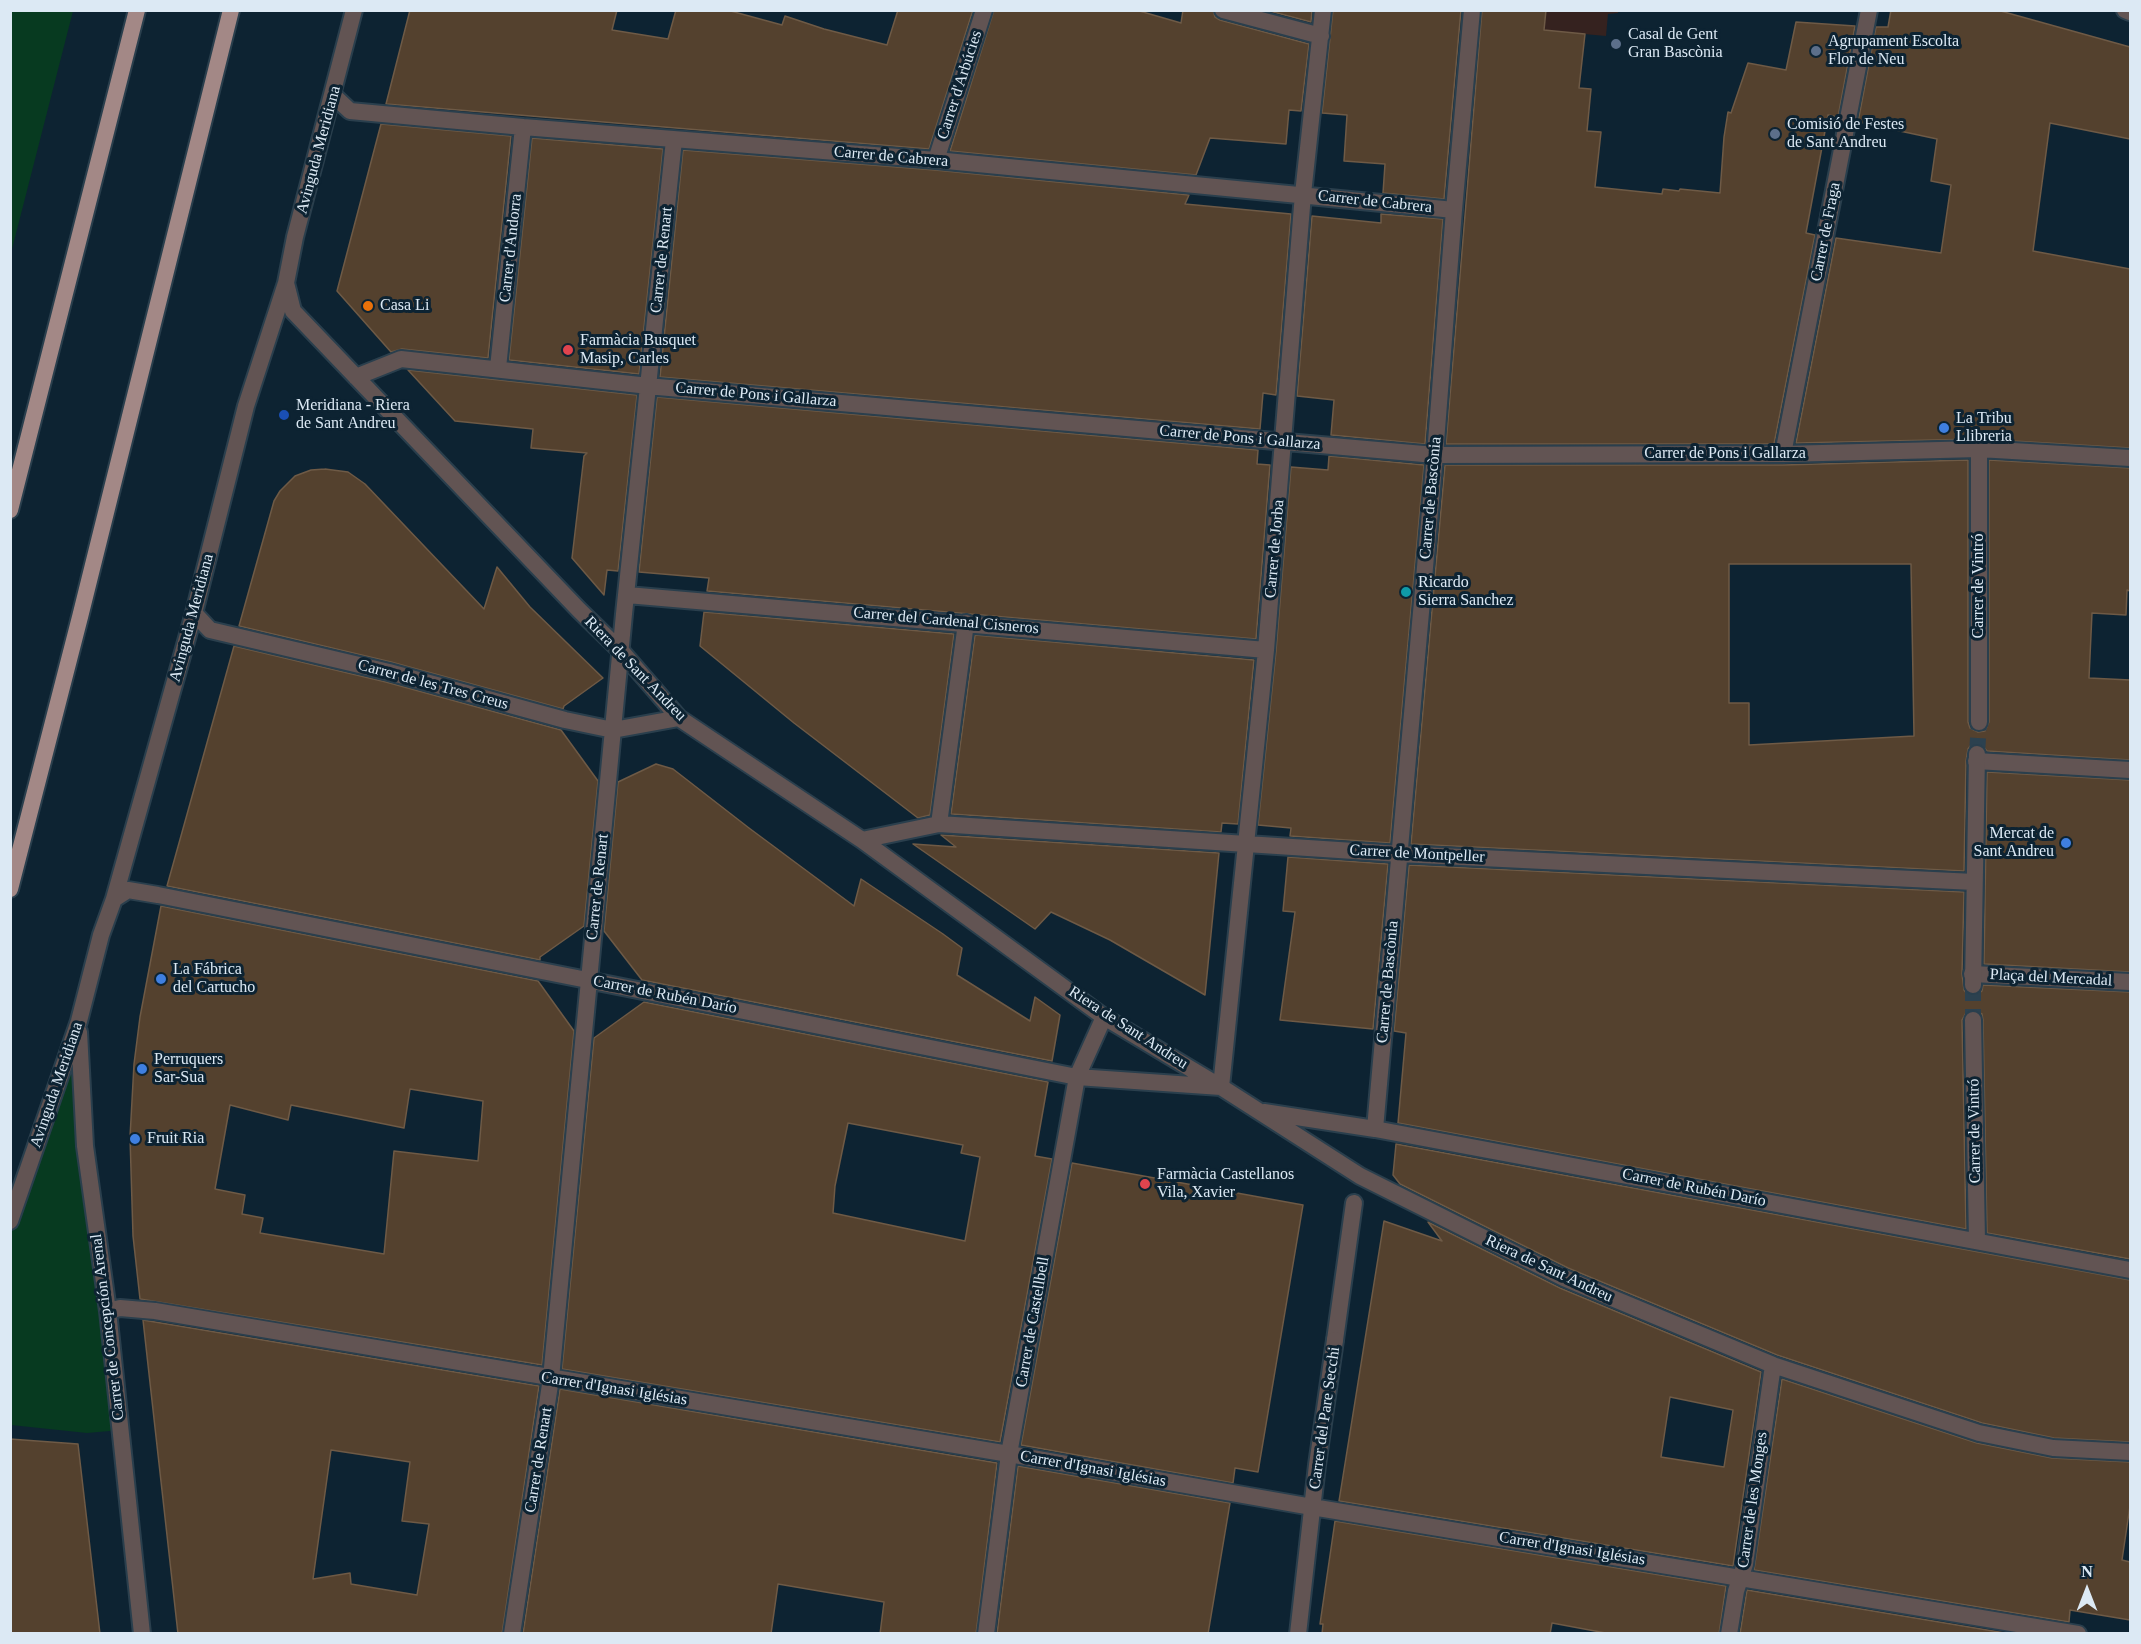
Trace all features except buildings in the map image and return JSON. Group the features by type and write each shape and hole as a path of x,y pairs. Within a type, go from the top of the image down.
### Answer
{"main road":[{"path":"10,510 137,10"},
{"path":"10,889 231,10"}],"street":[{"name":"Avinguda Meridiana","path":"10,1221 79,1021 101,935 114,899 194,613 246,406 286,283 295,237 354,10"},
{"name":"Carrer d'Arbúcies","path":"936,160 984,10"},
{"path":"1223,10 1321,36"},
{"name":"Carrer de Jorba","path":"1221,1087 1266,650 1303,194 1323,10"},
{"name":"Carrer de Bascònia","path":"1375,1129 1472,10"},
{"name":"Carrer de Fraga","path":"1783,454 1869,10"},
{"path":"2125,10 2130,12"},
{"name":"Carrer de Cabrera","path":"333,95 350,111 674,140 936,160 1454,210"},
{"name":"Carrer d'Andorra","path":"498,368 523,127"},
{"name":"Carrer de Renart","path":"512,1634 551,1378 613,730 674,140"},
{"name":"Riera de Sant Andreu","path":"286,283 293,311 622,652 679,718 862,840 1104,1017 1221,1087 1360,1176 1564,1278 1773,1365 1979,1433 2053,1448 2130,1452"},
{"name":"Carrer de Pons i Gallarza","path":"356,377 401,359 649,386 1435,455 1783,454 1979,449 2130,458"},
{"name":"Carrer de Vintró","path":"1979,449 1979,722"},
{"name":"Carrer del Cardenal Cisneros","path":"627,595 1266,650"},
{"name":"Carrer de les Tres Creus","path":"194,613 210,630 389,672 565,720 613,730 679,718"},
{"path":"939,825 966,623"},
{"path":"1974,882 1977,758 2130,770"},
{"name":"Carrer de Montpeller","path":"862,840 939,825 1400,854 1974,882"},
{"name":"Plaça del Mercadal","path":"1974,882 1973,980 2130,982"},
{"name":"Carrer de Rubén Darío","path":"114,899 128,890 158,895 1077,1077 1221,1087"},
{"name":"Carrer de Castellbell","path":"986,1634 1010,1454 1077,1077 1104,1017"},
{"name":"Carrer de Vintró","path":"1973,1020 1977,1241"},
{"name":"Carrer de Concepción Arenal","path":"79,1021 85,1146 108,1311 142,1634"},
{"name":"Carrer de Rubén Darío","path":"1258,1111 1375,1129 2130,1270"},
{"name":"Carrer del Pare Secchi","path":"1298,1634 1312,1507 1354,1203"},
{"name":"Carrer d'Ignasi Iglésias","path":"108,1311 120,1308 155,1311 2078,1634"},
{"name":"Carrer de les Monges","path":"1729,1634 1736,1591 1742,1576 1773,1365"}],"shaded area":[{"path":"1497,11 1618,11 1618,13 1608,14 1606,36 1495,26"}],"green space":[{"path":"10,11 73,11 11,253"},
{"path":"79,1021 121,1430 87,1433 11,1425 10,1221"}],"tunnel":[{"path":"1977,754 1979,722"},
{"path":"1973,985 1973,1020"}],"place":[{"name":"Casal de Gent Gran Bascònia","path":"1616,44"},
{"name":"Agrupament Escolta Flor de Neu","path":"1816,51"},
{"name":"Comisió de Festes de Sant Andreu","path":"1775,134"},
{"name":"Casa Li","path":"368,306"},
{"name":"Farmàcia Busquet Masip, Carles","path":"568,350"},
{"name":"Meridiana - Riera de Sant Andreu","path":"284,415"},
{"name":"La Tribu Llibreria","path":"1944,428"},
{"name":"Ricardo Sierra Sanchez","path":"1406,592"},
{"name":"Mercat de Sant Andreu","path":"2066,843"},
{"name":"La Fábrica del Cartucho","path":"161,979"},
{"name":"Perruquers Sar-Sua","path":"142,1069"},
{"name":"Fruit Ria","path":"135,1139"},
{"name":"Farmàcia Castellanos Vila, Xavier","path":"1145,1184"}]}
